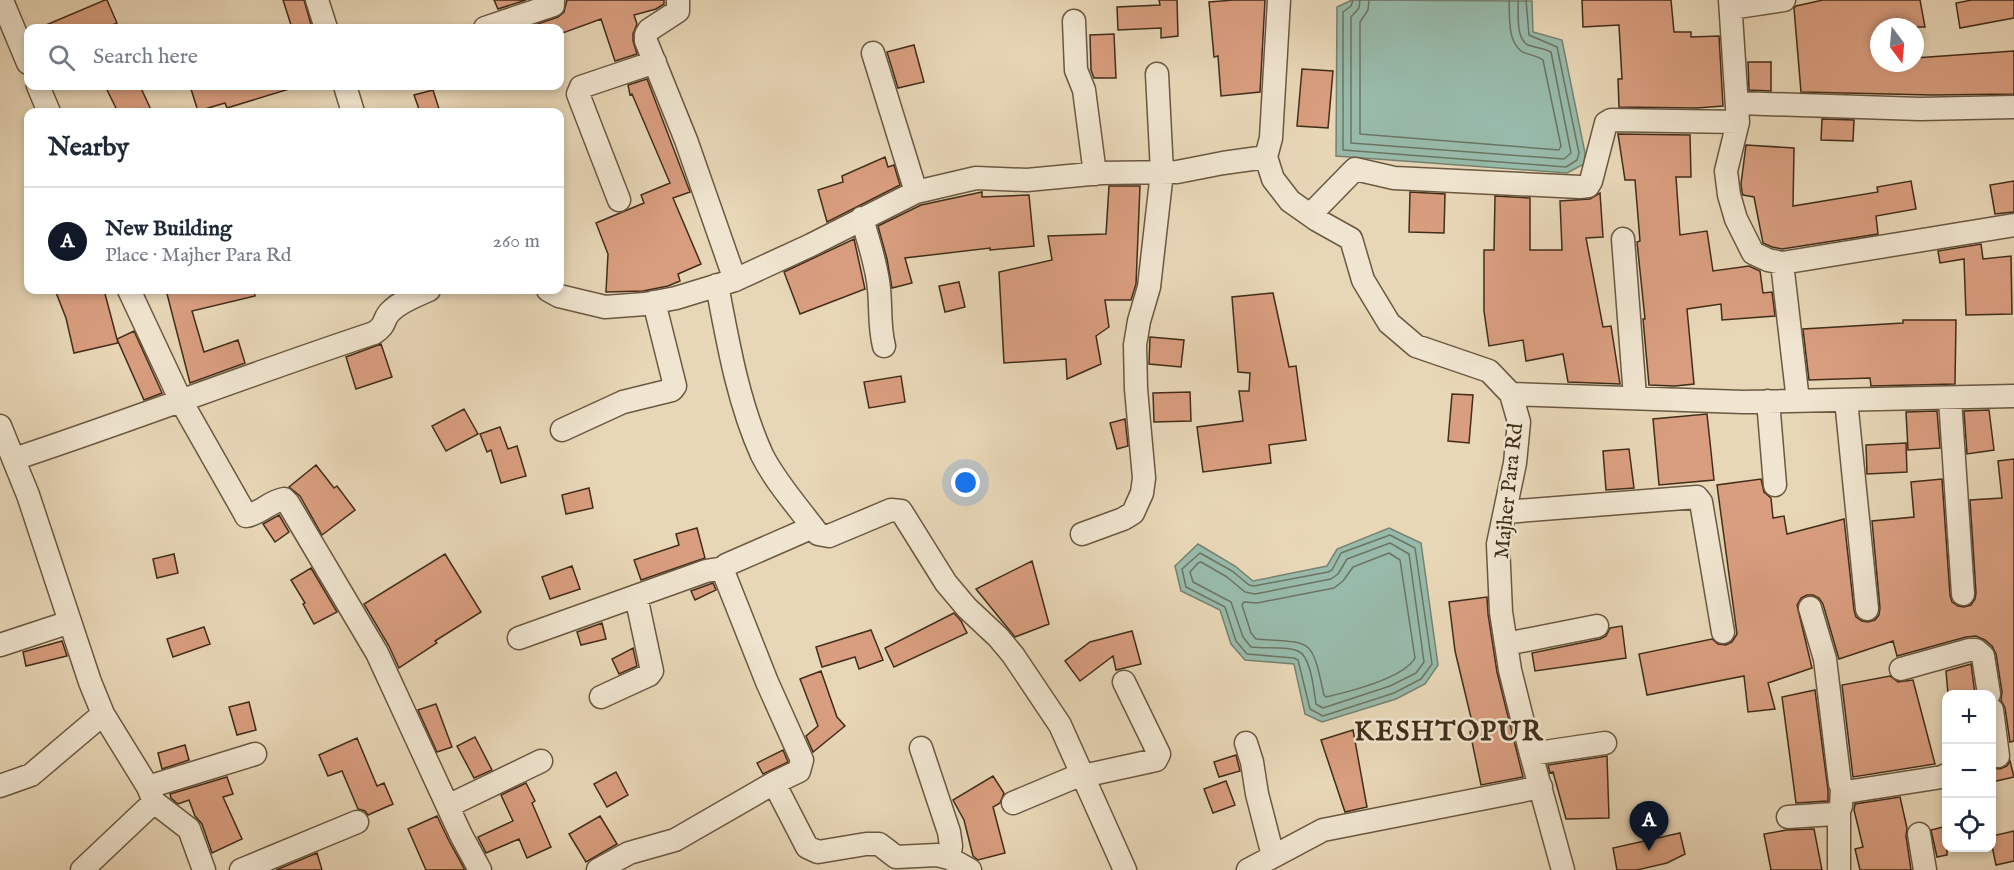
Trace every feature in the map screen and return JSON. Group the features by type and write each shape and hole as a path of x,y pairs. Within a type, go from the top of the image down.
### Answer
{"street":[{"path":"317,0 325,24"},
{"path":"498,24 553,5 553,0"},
{"path":"678,0 678,11 649,30 646,41 686,140 726,283 730,355 748,419 759,447 775,475 818,534 829,536 891,510 902,511 946,583 1013,655 1060,725 1125,870"},
{"path":"1279,0 1271,138 1266,157 1273,180 1290,201 1310,215 1355,169 1394,178 1588,186 1603,128 1611,120 1738,112 2014,107"},
{"path":"1784,0 1731,4 1738,112 1726,171 1734,211 1753,253 1782,263 2014,225"},
{"path":"0,2 3,3 24,53"},
{"path":"1074,21 1076,70 1084,90 1095,174"},
{"path":"873,53 916,192"},
{"path":"620,200 578,94 579,90 581,87 655,63"},
{"path":"1082,534 1133,513 1142,493 1144,478 1136,389 1135,345 1149,287 1162,172 1157,74"},
{"path":"40,90 47,108"},
{"path":"346,90 352,108"},
{"path":"555,294 605,307 676,298 726,283 811,245 916,192 976,178 1027,180 1095,174 1178,172 1266,157"},
{"name":"Majher Para Rd","path":"1310,215 1351,239 1363,280 1389,323 1416,346 1489,371 1511,394 1519,422 1515,463 1498,544 1501,612 1510,670 1563,870"},
{"path":"862,218 876,268 884,346"},
{"path":"1623,239 1635,397"},
{"path":"1782,263 1798,401"},
{"path":"131,294 181,401 246,516 278,500 284,499 288,502 377,653 480,870"},
{"path":"14,459 374,333 384,327 388,312 387,294"},
{"path":"388,312 420,294"},
{"path":"562,430 623,402 672,390 675,386 654,302"},
{"path":"1511,394 1768,401 2014,396"},
{"path":"1950,399 1963,594"},
{"path":"1846,400 1867,609"},
{"path":"1768,401 1775,484"},
{"path":"0,426 14,459 103,714 151,795 189,829 204,870"},
{"path":"1505,512 1696,497 1701,502 1723,632"},
{"path":"519,638 706,572 724,568 726,565 813,528"},
{"path":"598,870 629,853 675,840 799,771 802,766 802,760 766,682 723,571 724,568"},
{"path":"601,697 649,675 652,671 636,596"},
{"path":"1810,608 1825,659 1839,784 1842,788 1846,792 1942,776"},
{"path":"0,645 70,622"},
{"path":"1506,644 1597,626"},
{"path":"1901,669 1976,650 1983,656 1988,690"},
{"path":"1013,802 1082,775 1158,758 1159,754 1124,682"},
{"path":"0,786 31,776 103,714"},
{"path":"1996,723 2006,756"},
{"path":"1246,743 1274,856"},
{"path":"1531,754 1605,743"},
{"path":"921,748 949,832 951,846 949,858"},
{"path":"82,870 151,795 255,754"},
{"path":"448,806 541,761"},
{"path":"774,783 807,847 811,850 818,852 874,843 879,844 896,857 938,855 949,858 970,870"},
{"path":"1248,870 1323,830 1541,787"},
{"path":"1839,870 1839,812 1842,788"},
{"path":"1788,817 1839,812"},
{"path":"242,870 357,822"},
{"path":"1920,834 1925,870"}],"water":[{"path":"1352,0 1532,1 1533,32 1562,40 1585,153 1584,164 1567,173 1336,156 1337,7"},
{"path":"1389,528 1421,543 1438,665 1425,684 1396,699 1322,722 1305,714 1294,664 1245,660 1231,644 1220,610 1181,591 1175,566 1198,544 1235,566 1253,581 1327,566 1337,549"}],"building":[{"path":"105,0 117,23 115,24 48,24"},
{"path":"283,0 304,0 311,24 291,24"},
{"path":"494,0 526,0 498,9"},
{"path":"567,0 664,0 664,4 656,9 634,15 637,24 633,41 637,54 615,61 601,19 564,33 564,24 538,24 558,17 564,12"},
{"path":"1159,0 1177,0 1178,36 1161,38 1161,28 1118,30 1117,7 1160,5"},
{"path":"1265,0 1260,92 1221,96 1218,56 1214,57 1209,2"},
{"path":"1582,0 1671,0 1674,32 1691,32 1691,37 1719,36 1723,106 1619,107 1618,79 1622,79 1619,25 1583,27"},
{"path":"1823,0 1920,0 1923,18 1870,18 1870,72 1924,72 1924,57 2014,51 2014,94 1801,92 1794,8"},
{"path":"1972,0 2014,0 2014,18 1960,28 1956,3"},
{"path":"1114,34 1116,78 1094,78 1091,70 1090,35"},
{"path":"914,45 924,82 898,88 887,52"},
{"path":"1748,62 1771,62 1771,91 1749,90"},
{"path":"1302,69 1333,71 1328,128 1297,126"},
{"path":"647,79 690,192 673,198 701,264 678,274 680,281 668,286 643,291 606,292 608,254 596,223 644,203 641,195 670,183 632,94 630,95 628,85"},
{"path":"107,90 142,90 150,108 116,108"},
{"path":"191,90 286,90 227,108 225,103 208,108 197,108"},
{"path":"433,90 439,108 419,108 414,95"},
{"path":"1822,119 1854,120 1853,141 1821,140"},
{"path":"1618,134 1690,135 1691,177 1676,177 1680,235 1707,231 1713,271 1749,266 1760,271 1763,293 1772,292 1775,316 1722,320 1721,304 1687,309 1694,384 1649,385 1637,242 1640,241 1635,180 1625,180"},
{"path":"1746,145 1794,148 1793,206 1878,192 1877,187 1911,181 1916,209 1876,216 1878,234 1782,249 1772,247 1763,243 1754,197 1743,195 1742,192"},
{"path":"885,157 888,167 894,165 900,185 827,222 818,190 843,182 842,176"},
{"path":"2014,181 2014,212 1995,214 1990,185"},
{"path":"1109,186 1140,186 1136,284 1131,300 1105,300 1109,327 1096,336 1101,364 1067,379 1066,359 1004,363 999,272 1052,260 1048,236 1106,234"},
{"path":"982,192 982,197 1029,195 1034,246 990,250 990,248 905,258 912,283 892,288 878,226 921,205"},
{"path":"1410,192 1445,194 1444,233 1409,232"},
{"path":"1600,193 1603,237 1586,238 1603,327 1611,326 1620,384 1568,382 1563,354 1526,361 1523,340 1489,346 1484,311 1484,250 1494,250 1495,196 1530,198 1530,250 1562,250 1560,201 1590,199"},
{"path":"854,239 865,289 800,314 784,272"},
{"path":"1981,244 1983,259 2011,256 2012,314 1966,315 1964,259 1940,263 1938,251"},
{"path":"959,282 965,307 945,312 939,286"},
{"path":"1273,293 1289,367 1296,366 1306,440 1269,445 1271,463 1203,472 1197,427 1243,421 1239,391 1249,391 1250,373 1238,372 1232,297"},
{"path":"57,294 105,294 118,343 74,353 66,318"},
{"path":"167,294 255,294 255,296 192,311 204,352 238,340 245,363 190,383"},
{"path":"1903,320 1956,320 1955,384 1871,386 1870,378 1809,380 1803,329 1903,323"},
{"path":"134,331 162,393 144,400 117,339"},
{"path":"1150,337 1184,340 1181,367 1149,364"},
{"path":"381,344 392,377 356,389 346,357"},
{"path":"901,376 905,402 869,408 864,382"},
{"path":"1190,392 1191,421 1154,422 1153,393"},
{"path":"1452,394 1473,395 1469,443 1448,441"},
{"path":"464,409 478,434 446,451 432,426"},
{"path":"1989,410 1994,450 1967,454 1964,411"},
{"path":"1937,411 1940,448 1908,450 1906,412"},
{"path":"1707,414 1714,480 1659,485 1653,419"},
{"path":"1125,419 1128,446 1117,449 1110,423"},
{"path":"500,427 508,449 517,446 526,476 501,483 491,450 487,452 480,434"},
{"path":"1906,443 1907,472 1867,474 1866,445"},
{"path":"1629,449 1634,488 1606,490 1603,451"},
{"path":"2014,459 2014,741 2010,742 2005,708 2001,700 2002,692 1996,654 1985,640 1976,636 1966,637 1897,656 1893,641 1839,659 1823,604 1813,595 1801,598 1797,605 1812,668 1768,683 1775,709 1748,712 1744,676 1647,695 1639,654 1712,639 1718,644 1726,645 1732,642 1737,634 1717,485 1761,479 1764,492 1771,498 1773,518 1784,516 1787,534 1844,519 1854,610 1856,617 1868,622 1875,620 1880,608 1872,521 1914,517 1911,482 1942,479 1950,595 1952,602 1958,606 1971,605 1976,593 1970,500 2002,498 1998,461"},
{"path":"316,465 334,488 337,486 355,510 322,535 300,496 289,487"},
{"path":"589,488 593,508 566,514 562,495"},
{"path":"279,515 289,532 275,542 263,524"},
{"path":"697,528 705,558 641,580 634,560 679,545 676,534"},
{"path":"174,554 178,573 157,578 153,559"},
{"path":"445,554 481,612 435,641 437,643 399,668 364,604"},
{"path":"1032,561 1049,624 1015,637 976,589"},
{"path":"572,566 580,589 550,599 542,577"},
{"path":"311,568 337,612 314,624 291,580"},
{"path":"713,583 716,590 695,600 691,591"},
{"path":"1487,597 1497,672 1523,777 1481,785 1470,732 1474,730 1455,651 1449,602"},
{"path":"954,613 967,633 894,667 885,648"},
{"path":"602,623 606,639 581,645 577,632"},
{"path":"1622,626 1626,658 1535,671 1532,653 1600,639 1606,636 1610,628"},
{"path":"204,627 210,644 173,657 167,639"},
{"path":"871,630 883,660 859,669 855,657 822,667 816,647"},
{"path":"1132,631 1141,664 1116,670 1113,656 1080,681 1065,661 1090,642"},
{"path":"62,641 67,656 26,666 23,652"},
{"path":"633,648 637,666 619,674 612,659"},
{"path":"1971,664 1974,690 1948,690 1946,671"},
{"path":"821,671 837,717 845,726 813,752 806,736 818,726 800,679"},
{"path":"1890,676 1898,682 1913,680 1935,764 1853,777 1842,685"},
{"path":"1815,690 1828,801 1796,803 1782,697"},
{"path":"249,702 256,730 237,735 229,707"},
{"path":"436,704 452,747 437,752 418,710"},
{"path":"1353,730 1367,807 1345,812 1321,740"},
{"path":"475,737 492,770 474,778 457,746"},
{"path":"357,738 377,786 384,783 393,804 368,815 365,811 358,809 342,771 328,776 319,755"},
{"path":"185,745 189,760 162,769 158,753"},
{"path":"783,750 788,762 763,774 757,763"},
{"path":"1236,755 1240,771 1219,777 1214,762"},
{"path":"1607,756 1609,818 1566,819 1553,772 1550,773 1548,765"},
{"path":"2010,761 2014,777 1996,781 1996,768 2007,766"},
{"path":"616,772 628,795 607,807 594,784"},
{"path":"993,776 1004,793 1000,803 993,807 1005,853 978,860 973,856 964,820 953,800"},
{"path":"227,777 233,794 223,797 242,839 212,853 202,824 195,816 189,800 178,804 170,794"},
{"path":"1226,781 1235,805 1213,813 1204,789"},
{"path":"526,783 535,801 532,803 551,847 527,858 519,839 486,853 478,837 513,821 501,795"},
{"path":"1900,797 1907,828 1911,870 1860,870 1855,849 1863,847 1854,810 1855,804"},
{"path":"437,816 465,870 426,870 408,829"},
{"path":"600,816 617,844 586,862 569,834"},
{"path":"1942,827 1942,852 1947,852 1947,855 1937,857 1931,830"},
{"path":"1814,829 1822,870 1771,870 1764,834"},
{"path":"2014,831 2014,861 1996,865 1993,852 1996,852 1996,835"},
{"path":"1680,833 1685,854 1667,863 1637,870 1617,870 1613,848"},
{"path":"317,853 322,870 276,870"}],"place":[{"name":"New Building","path":"1649,851"}],"district":[{"name":"KESHTOPUR","path":"1449,731"}]}
